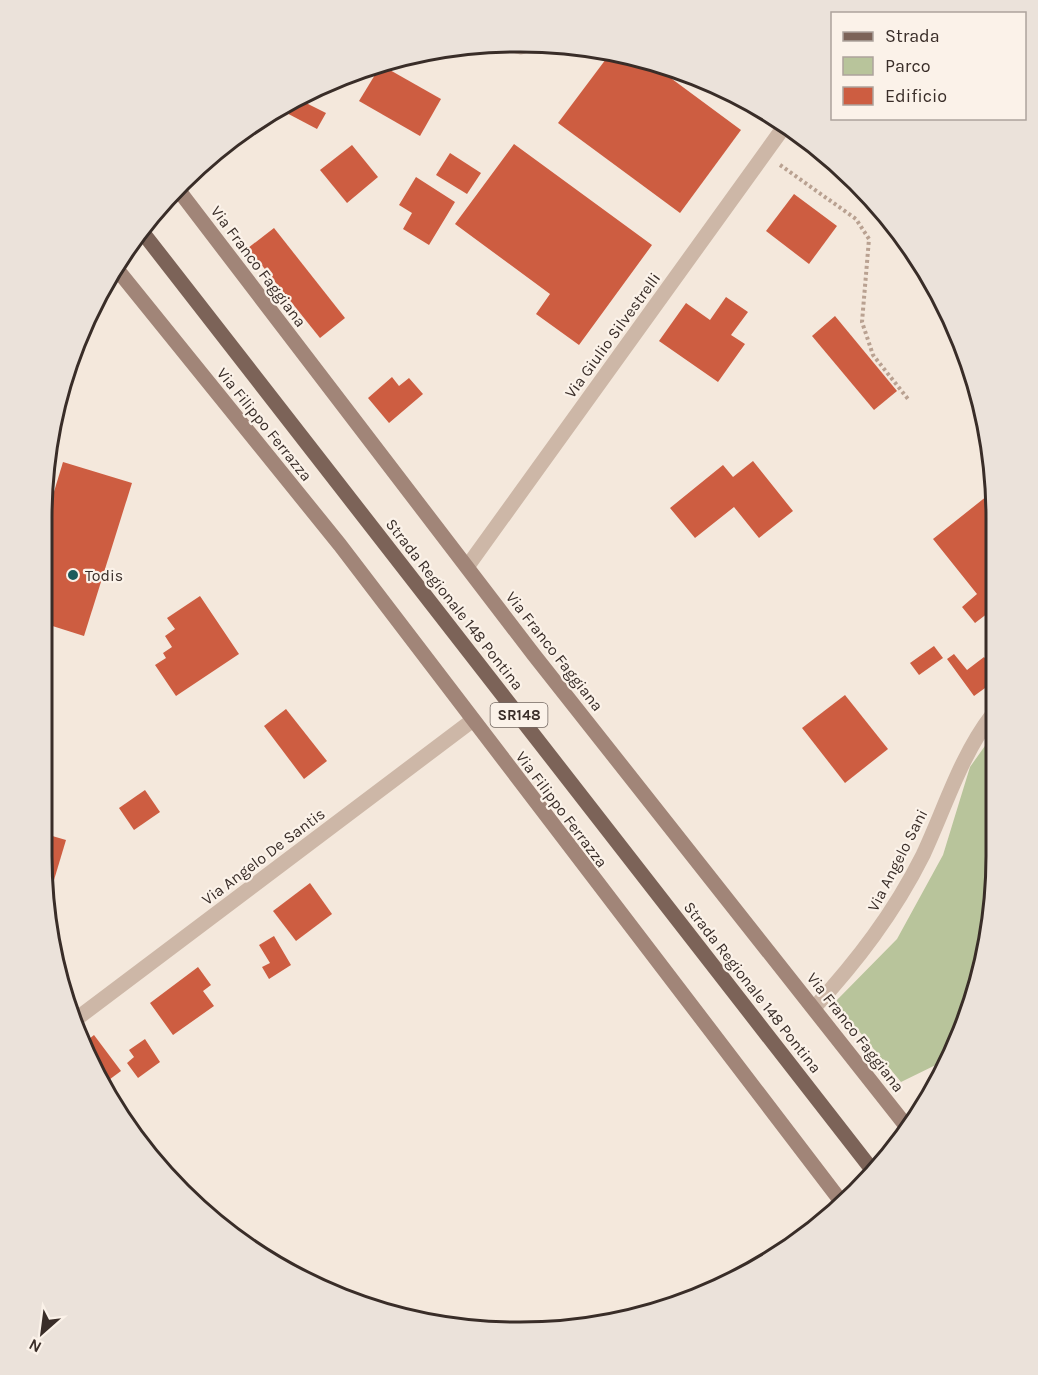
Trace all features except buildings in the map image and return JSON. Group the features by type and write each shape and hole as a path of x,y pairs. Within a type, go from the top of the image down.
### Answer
{"main road":[{"name":"Strada Regionale 148 Pontina","path":"147,238 869,1165"}],"street":[{"name":"Via Giulio Silvestrelli","path":"467,567 780,132"},
{"name":"Via Franco Faggiana","path":"183,196 467,567 903,1121"},
{"name":"Via Filippo Ferrazza","path":"121,276 340,545 838,1197"},
{"name":"Via Angelo De Santis","path":"81,1016 473,720"},
{"name":"Via Angelo Sani","path":"814,1008 861,955 894,908 925,849 965,757 986,724"}],"path":[{"path":"765,154 856,219 869,239 861,322 873,355 908,399"}],"green space":[{"path":"986,744 985,887 977,947 961,1006 935,1065 901,1082 835,1002 897,939 943,855 970,767"}],"place":[{"name":"Todis","path":"73,575"}]}
